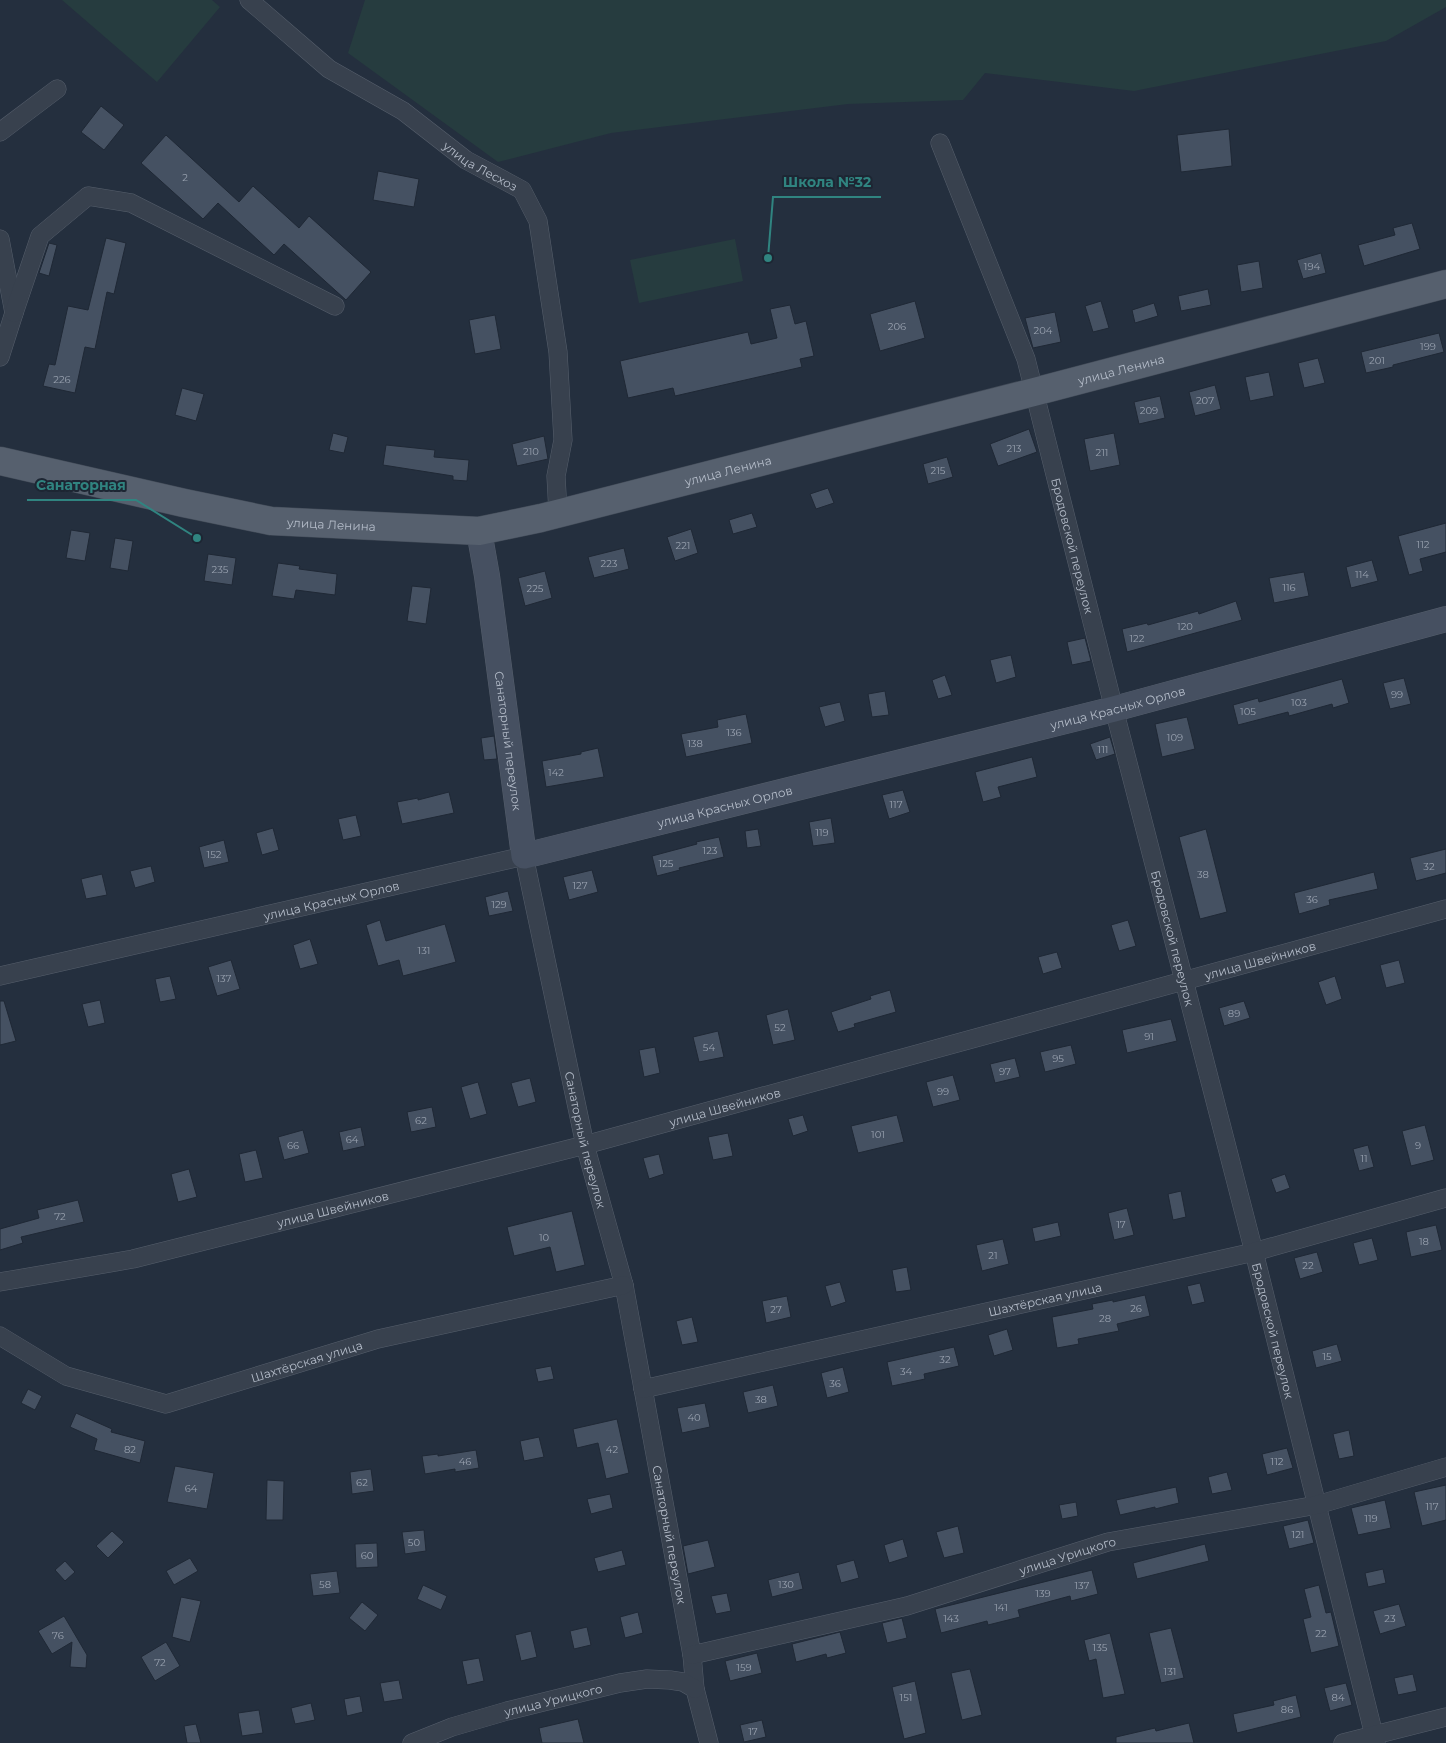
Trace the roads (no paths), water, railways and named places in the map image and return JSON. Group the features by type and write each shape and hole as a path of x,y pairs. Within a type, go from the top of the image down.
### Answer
{"main road":[{"name":"улица Ленина","path":"0,461 184,504 271,521 479,531 558,513 1034,392 1446,284"}],"street":[{"name":"улица Лесхоз","path":"249,0 329,68 403,111 466,160 522,190 538,220 558,352 563,440 556,476 558,513"},
{"path":"0,132 57,89"},
{"name":"Бродовской переулок","path":"940,143 1026,359 1254,1252 1375,1739"},
{"path":"0,357 40,236 88,196 131,204 335,306"},
{"path":"0,239 14,313"},
{"name":"Санаторный переулок","path":"479,531 487,576 524,856 585,1145 624,1285 692,1655 695,1689 709,1743"},
{"name":"улица Красных Орлов","path":"0,976 524,856 1114,709 1446,619"},
{"name":"улица Швейников","path":"0,1282 133,1259 585,1145 1446,909"},
{"name":"Шахтёрская улица","path":"643,1389 1254,1252 1446,1198"},
{"name":"Шахтёрская улица","path":"0,1336 66,1376 166,1404 378,1339 624,1285"},
{"name":"улица Урицкого","path":"692,1655 907,1606 1108,1542 1317,1505 1446,1467"},
{"name":"улица Урицкого","path":"412,1743 452,1727 498,1713 620,1683 647,1679 670,1680 683,1682 695,1689"},
{"path":"1343,1743 1375,1739 1446,1717"}],"place":[{"name":"Школа №32","path":"768,258"},
{"name":"Санаторная","path":"197,538"}]}
